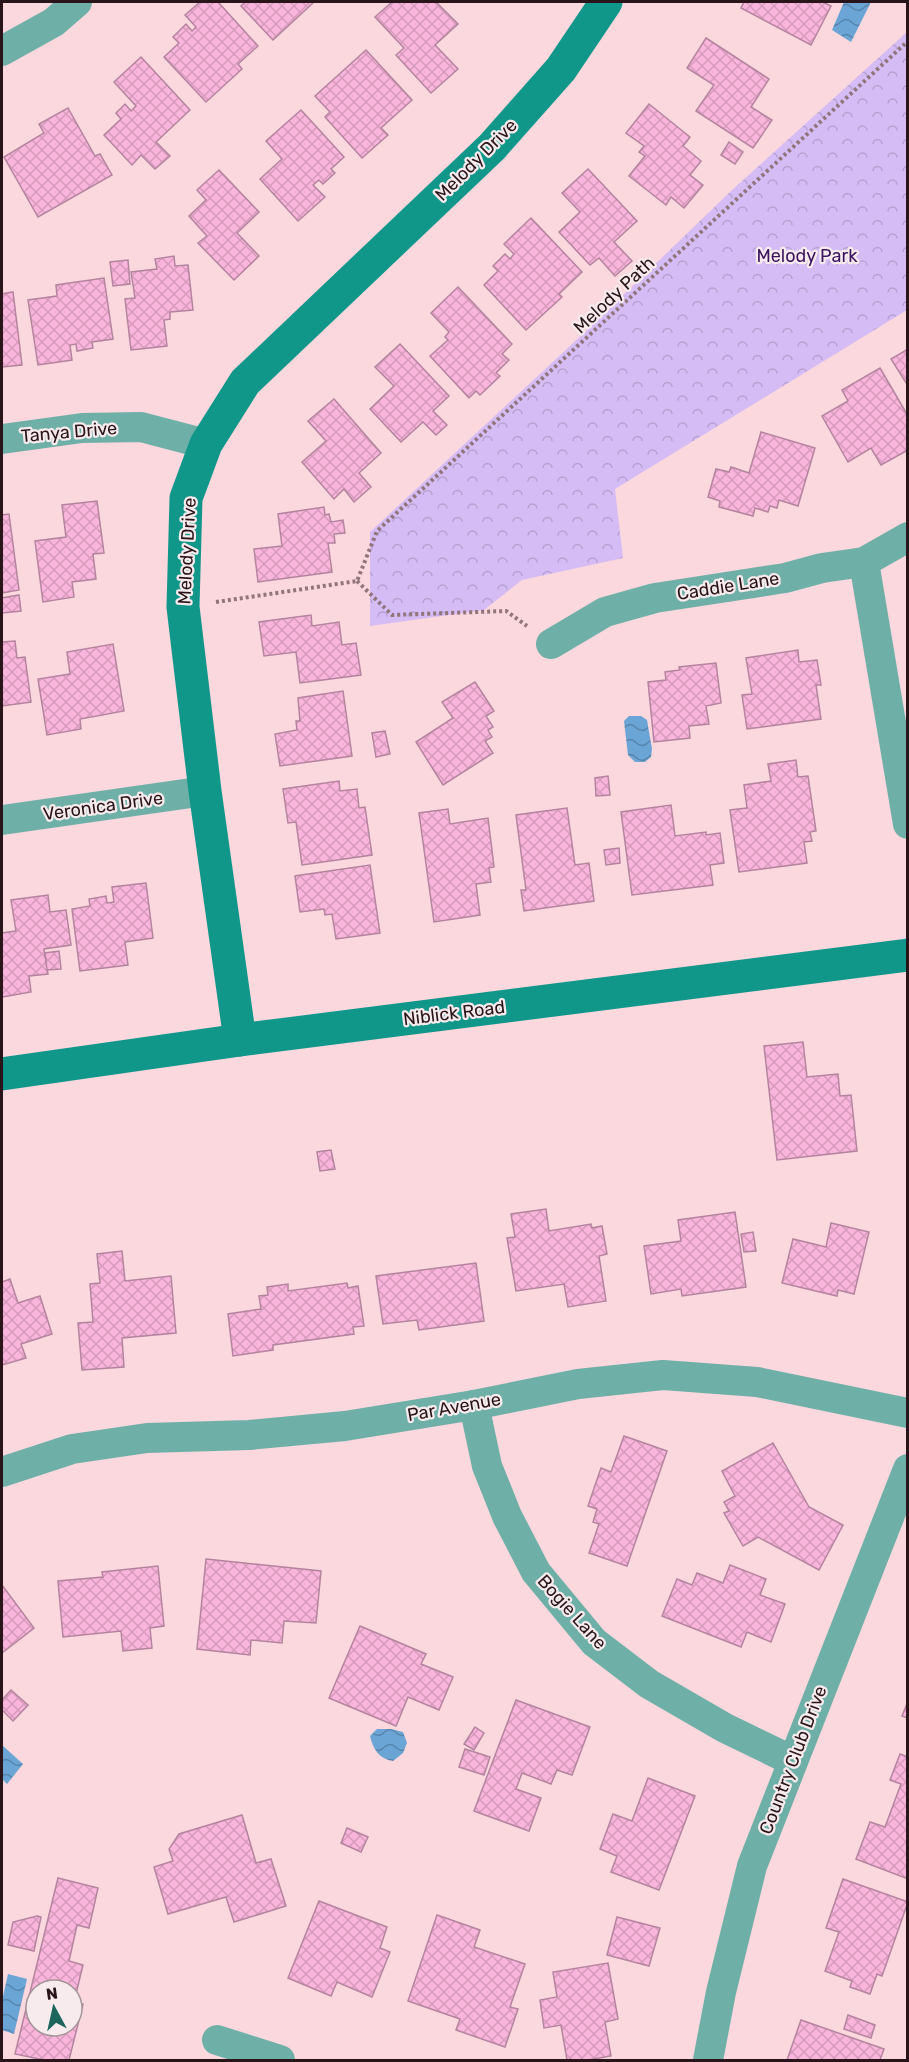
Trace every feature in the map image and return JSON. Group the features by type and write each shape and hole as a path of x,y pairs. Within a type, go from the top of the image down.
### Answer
{"street":[{"path":"2,51 54,22 77,2"},
{"name":"Melody Drive","path":"240,1040 205,791 183,607 186,498 206,444 245,382 492,147 561,69 606,2"},
{"name":"Tanya Drive","path":"2,439 82,428 141,427 206,444"},
{"name":"Caddie Lane","path":"551,644 605,612 655,598 785,578 822,568 864,562 908,537"},
{"path":"864,562 908,824"},
{"name":"Veronica Drive","path":"2,820 205,791"},
{"name":"Niblick Road","path":"2,1074 240,1040 908,955"},
{"name":"Par Avenue","path":"2,1472 72,1449 147,1438 249,1435 345,1426 474,1405 578,1384 663,1375 757,1382 908,1413"},
{"name":"Bogie Lane","path":"474,1405 487,1466 507,1516 536,1572 594,1642 649,1684 725,1728 793,1761"},
{"name":"Country Club Drive","path":"708,2061 721,1992 752,1866 908,1469"},
{"path":"217,2040 280,2061"}],"path":[{"name":"Melody Path","path":"357,581 377,531 908,41"},
{"path":"183,607 357,581 392,615 506,611 551,644"}],"green space":[{"name":"Melody Park","path":"907,32 907,310 615,489 623,558 522,580 484,610 370,626 370,532 585,332 731,191"}],"water":[{"path":"844,2 871,2 851,42 832,30"},
{"path":"629,716 641,716 647,720 652,749 651,757 645,762 635,762 628,755 624,721"},
{"path":"377,1729 403,1732 407,1743 403,1753 393,1761 380,1756 373,1745 370,1736"},
{"path":"2,1745 23,1764 7,1784 2,1779"},
{"path":"8,1974 24,1978 24,1992 14,2034 2,2030 2,2001"}],"building":[{"path":"200,2 218,2 258,46 238,64 242,69 206,102 164,57 179,43 173,37 186,24 192,31 196,27 185,15"},
{"path":"245,2 314,2 273,40 241,6"},
{"path":"392,2 436,2 458,24 435,45 458,69 431,93 396,55 404,48 375,17"},
{"path":"744,2 823,2 831,6 811,45 741,8"},
{"path":"706,38 769,79 751,107 772,120 753,148 696,111 714,85 687,68"},
{"path":"366,50 412,100 381,128 388,135 362,158 325,117 330,112 315,96"},
{"path":"141,57 190,110 156,142 170,156 155,169 141,155 132,165 104,135 121,119 116,113 125,104 131,111 136,106 114,82"},
{"path":"649,104 690,137 683,146 701,161 690,175 703,185 684,208 671,197 666,205 629,176 645,156 639,152 644,146 626,133"},
{"path":"68,108 95,156 100,154 112,175 38,217 4,157 44,133 39,124"},
{"path":"301,110 344,157 331,169 335,173 323,184 319,180 313,185 325,197 298,221 260,179 282,159 266,141"},
{"path":"729,142 743,152 735,164 721,155"},
{"path":"588,169 637,221 614,242 632,261 615,276 599,258 590,265 559,232 580,212 562,193"},
{"path":"219,170 259,212 237,233 259,256 234,280 198,243 207,236 189,216 206,200 197,190"},
{"path":"531,218 582,272 559,294 562,297 526,330 484,285 498,271 493,266 505,254 510,259 514,254 504,244"},
{"path":"174,256 175,266 188,265 193,310 170,312 170,319 164,320 167,346 131,350 125,299 135,298 131,272 157,269 155,259"},
{"path":"128,260 130,284 113,286 110,262"},
{"path":"104,278 113,339 92,342 93,348 77,351 76,344 70,345 72,360 38,365 28,300 57,296 56,285"},
{"path":"458,287 512,344 502,354 509,360 496,373 500,376 480,395 476,391 469,398 430,356 448,340 445,337 449,332 431,313"},
{"path":"13,292 22,365 2,367 2,294"},
{"path":"400,344 449,396 433,411 447,425 436,435 423,422 401,442 370,409 394,386 375,367"},
{"path":"908,349 908,386 891,359"},
{"path":"880,368 908,416 908,450 881,465 871,448 848,462 822,416 848,401 842,390"},
{"path":"334,399 381,453 359,473 371,487 354,502 344,489 334,499 302,462 326,441 308,421"},
{"path":"761,432 815,448 798,506 779,500 777,508 770,506 768,512 755,508 753,516 719,507 720,501 708,497 716,469 729,472 731,467 749,473"},
{"path":"97,501 104,553 93,554 96,579 72,582 74,597 43,602 35,541 66,537 62,505"},
{"path":"324,507 325,515 329,514 331,522 343,520 345,533 334,534 335,543 328,543 332,572 258,582 254,549 282,546 278,514"},
{"path":"9,514 19,590 2,593 2,515"},
{"path":"19,595 21,611 2,613 2,598"},
{"path":"311,615 312,626 339,622 342,645 356,643 361,675 300,683 296,652 264,656 259,622"},
{"path":"15,641 17,658 25,657 31,702 2,706 2,642"},
{"path":"113,644 124,711 80,719 81,729 47,735 38,679 70,674 67,652"},
{"path":"798,650 799,662 817,660 821,685 816,685 821,719 747,729 742,695 752,694 746,658"},
{"path":"716,663 721,703 706,706 709,724 689,726 690,738 654,742 648,682 666,680 665,672 680,670 679,667"},
{"path":"475,682 494,711 486,716 493,727 488,730 492,737 485,741 493,753 443,785 416,742 453,718 442,702"},
{"path":"343,691 352,756 280,766 275,734 297,730 296,721 300,721 298,698"},
{"path":"385,731 390,754 376,757 372,733"},
{"path":"796,760 798,777 808,776 816,831 810,832 812,841 804,842 807,863 739,872 730,810 747,808 744,785 771,781 768,764"},
{"path":"608,776 610,795 596,796 595,778"},
{"path":"339,781 340,791 357,789 359,808 365,807 372,855 302,865 296,822 288,823 283,789"},
{"path":"671,805 675,836 706,832 706,835 720,833 724,863 710,865 713,885 632,895 621,812"},
{"path":"567,808 575,865 589,863 594,901 524,911 521,890 526,890 516,815"},
{"path":"448,809 450,824 488,818 494,867 489,868 491,882 476,884 480,915 434,922 419,813"},
{"path":"619,848 620,863 606,865 604,850"},
{"path":"370,865 380,933 336,939 332,914 325,915 324,909 300,912 295,876"},
{"path":"146,883 153,938 125,942 128,965 80,971 72,909 90,906 89,899 106,896 107,903 114,902 112,887"},
{"path":"48,895 50,912 66,910 71,945 44,949 48,974 29,976 31,992 2,997 2,933 16,931 11,900"},
{"path":"59,951 61,969 47,970 45,953"},
{"path":"803,1042 807,1077 838,1074 840,1096 851,1095 857,1151 777,1160 764,1046"},
{"path":"331,1150 335,1169 320,1171 317,1152"},
{"path":"546,1209 549,1231 591,1224 592,1228 602,1226 607,1254 599,1256 606,1301 568,1307 564,1284 516,1291 507,1238 515,1237 511,1214"},
{"path":"735,1212 746,1287 682,1296 681,1289 651,1294 644,1246 681,1241 678,1220"},
{"path":"831,1223 869,1232 854,1294 838,1290 837,1296 782,1283 793,1239 826,1247"},
{"path":"753,1232 756,1251 744,1252 741,1234"},
{"path":"122,1251 125,1281 171,1276 176,1333 122,1338 124,1367 82,1370 78,1323 93,1322 90,1284 100,1283 97,1254"},
{"path":"476,1263 484,1321 419,1330 417,1320 383,1324 376,1276"},
{"path":"10,1279 18,1303 40,1296 52,1334 21,1344 26,1358 2,1365 2,1282"},
{"path":"347,1283 348,1288 358,1286 364,1326 353,1327 354,1334 273,1345 273,1350 233,1356 228,1314 261,1309 259,1296 268,1295 267,1287 288,1284 288,1291"},
{"path":"624,1436 667,1451 627,1566 589,1553 599,1524 593,1522 597,1509 588,1506 601,1468 611,1472"},
{"path":"773,1443 809,1507 843,1525 819,1570 758,1537 743,1546 724,1513 729,1511 724,1502 735,1496 722,1471"},
{"path":"206,1559 321,1571 316,1623 284,1621 282,1643 251,1640 250,1655 197,1649"},
{"path":"730,1565 766,1579 760,1595 785,1604 771,1642 747,1632 741,1647 662,1616 677,1579 692,1585 697,1573 723,1583"},
{"path":"158,1566 164,1626 150,1628 152,1648 123,1651 121,1631 63,1637 58,1581 103,1577 102,1572"},
{"path":"2,1585 34,1628 2,1653"},
{"path":"360,1626 426,1654 421,1664 453,1677 439,1710 408,1697 396,1726 329,1698"},
{"path":"11,1690 28,1705 13,1721 2,1710 2,1700"},
{"path":"516,1700 590,1727 572,1775 557,1770 551,1784 522,1773 516,1789 541,1798 529,1831 474,1811"},
{"path":"908,1701 908,1718 902,1716"},
{"path":"475,1727 484,1733 474,1750 464,1744"},
{"path":"465,1749 490,1757 484,1775 459,1767"},
{"path":"900,1754 908,1757 908,1879 856,1859 870,1822 885,1827 901,1784 890,1780"},
{"path":"648,1778 695,1796 659,1890 611,1872 617,1856 600,1849 613,1814 632,1821"},
{"path":"242,1815 256,1863 271,1859 286,1906 234,1922 226,1897 168,1914 154,1867 173,1861 169,1849 179,1834"},
{"path":"347,1828 368,1837 361,1852 341,1843"},
{"path":"58,1878 98,1888 89,1928 77,1925 69,1961 83,1965 80,1978 34,1978"},
{"path":"843,1879 908,1902 882,1976 877,1974 870,1994 850,1987 852,1981 825,1971 839,1932 826,1928"},
{"path":"319,1901 387,1927 380,1948 390,1952 372,1997 337,1982 331,1996 288,1978"},
{"path":"437,1915 480,1930 474,1947 525,1964 510,2007 518,2009 505,2047 456,2030 460,2019 408,2001"},
{"path":"41,1917 34,1951 8,1945 13,1922"},
{"path":"617,1917 660,1928 649,1966 607,1955"},
{"path":"608,1963 618,2019 605,2022 611,2056 588,2060 567,2060 561,2025 544,2028 540,2000 557,1997 553,1972"},
{"path":"848,2015 875,2025 871,2038 844,2029"},
{"path":"24,2017 24,2038 74,2038 69,2060 44,2060 15,2054"},
{"path":"801,2020 884,2049 880,2060 787,2060"}]}
